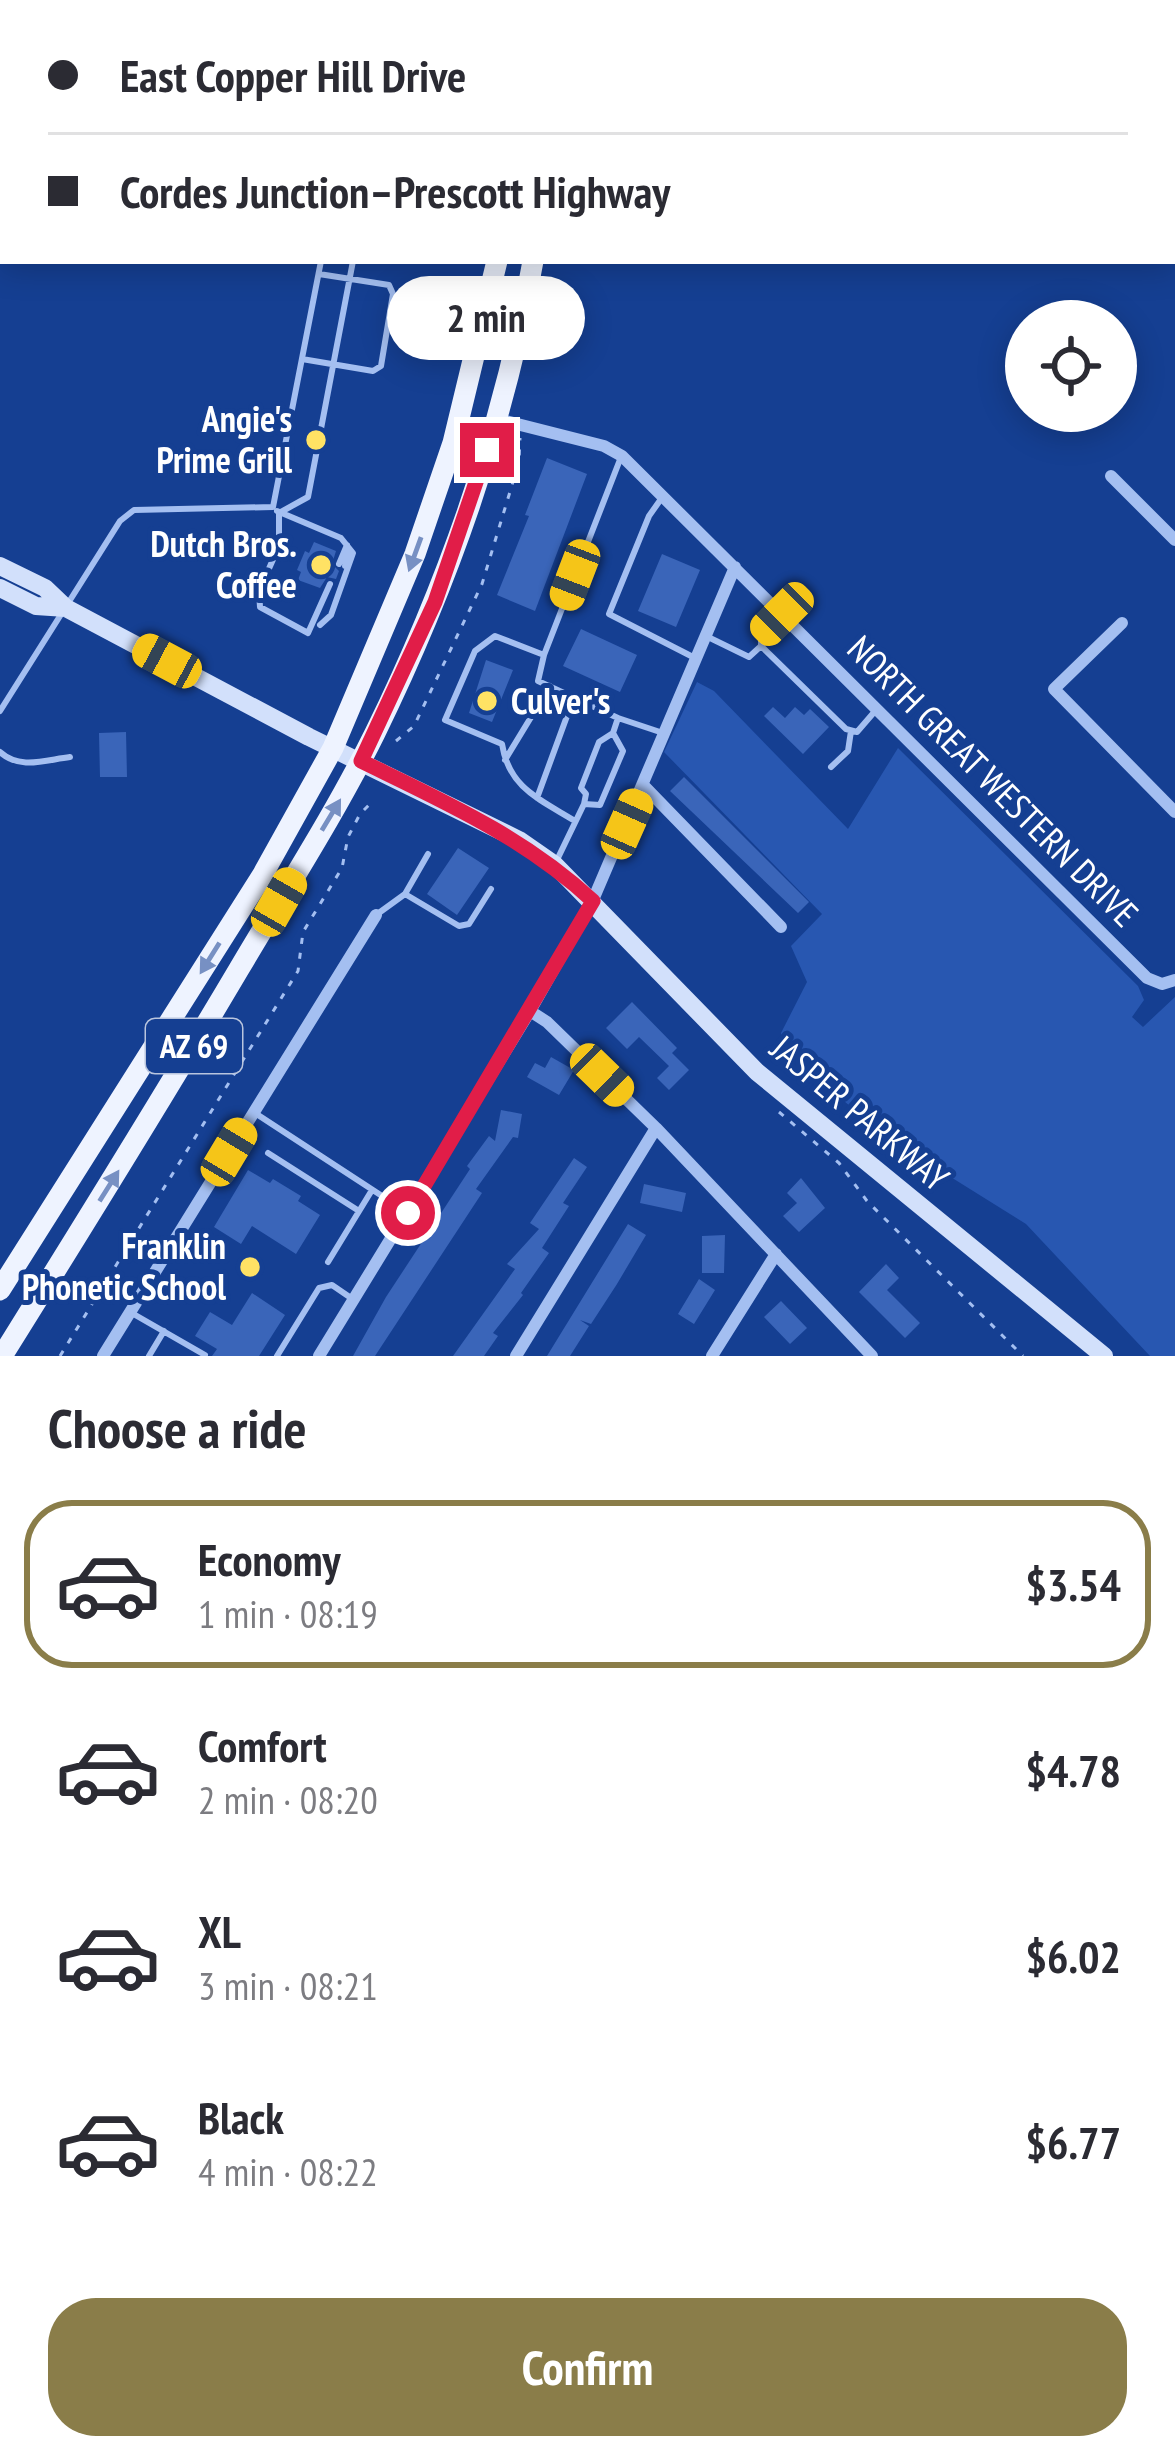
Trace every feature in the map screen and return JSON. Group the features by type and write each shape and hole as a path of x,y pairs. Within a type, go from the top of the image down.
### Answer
{"main road":[{"name":"AZ 69","path":"0,1290 262,874 333,748 416,554 453,443 496,264"},
{"name":"AZ 69","path":"2,1356 147,1125 361,761 435,602 508,421 533,264"},
{"path":"0,566 45,587 66,608"},
{"path":"0,588 36,606 66,608"},
{"name":"JASPER PARKWAY","path":"66,608 519,840 555,865 774,1088 1104,1356"}],"street":[{"name":"NORTH GREAT WESTERN DRIVE","path":"508,421 622,455 1147,977 1168,982"},
{"path":"1111,476 1175,540"},
{"path":"319,1356 593,901 735,567"},
{"path":"1122,623 1054,689 1175,812"},
{"path":"644,786 781,927"},
{"path":"103,1356 376,915"},
{"path":"530,1011 656,1128 872,1356"},
{"path":"516,1356 656,1128"},
{"path":"712,1356 776,1254"}],"lane":[{"path":"321,264 276,510 279,546 260,591 260,607 308,633 330,584"},
{"path":"0,711 120,521 134,510 276,510 308,497 352,264"},
{"path":"302,359 373,371 381,366 394,294 389,285 319,274"},
{"path":"622,455 538,681 666,734"},
{"path":"664,496 649,516 609,614 698,659"},
{"path":"276,510 347,544 353,562 331,615 320,625"},
{"path":"342,565 347,544"},
{"path":"782,614 761,634 761,646 851,730 856,732 877,709"},
{"path":"544,655 495,636 475,651 445,720 502,744 506,770 537,798 574,821"},
{"path":"706,636 749,657 761,646"},
{"path":"504,762 550,686"},
{"path":"537,798 574,698"},
{"path":"555,865 584,804 586,794 581,788 599,742 613,734 618,718"},
{"path":"831,767 848,751 851,730"},
{"path":"584,804 600,805 622,751 613,734"},
{"path":"0,752 23,764 70,757"},
{"path":"376,915 406,894 428,854"},
{"path":"406,894 459,926 469,924 491,889"},
{"path":"253,1112 408,1213"},
{"path":"268,1153 359,1210"},
{"path":"328,1262 372,1190"},
{"path":"277,1356 319,1288 332,1285 354,1300"},
{"path":"130,1312 205,1355"},
{"path":"149,1356 164,1331"}],"path":[{"path":"395,741 414,725 482,584 519,462 508,421"},
{"path":"60,1356 298,971 303,932 342,868 359,814 371,803"},
{"path":"773,1107 839,1163 867,1201 1023,1356"}],"shaded area":[{"path":"697,682 714,691 848,829 898,748 1138,986 1144,1000 1132,1017 1143,1027 1175,997 1175,1356 1150,1356 1026,1224 893,1141 785,1053 781,1033 807,982 791,946 822,914 664,752"}],"building":[{"path":"547,458 587,474 535,611 497,595"},
{"name":"Dutch Bros. Coffee","path":"314,542 336,551 332,564 339,571 336,579 327,577 320,588 298,580 305,551 309,553"},
{"path":"662,554 700,570 676,627 638,611"},
{"path":"581,629 637,655 620,692 563,666"},
{"name":"Culver's","path":"486,660 513,670 492,722 469,713"},
{"path":"773,707 785,718 795,707 804,715 810,709 829,727 803,754 764,716"},
{"path":"126,732 127,777 100,777 99,733"},
{"path":"684,777 809,902 798,913 670,791"},
{"path":"458,848 489,868 457,915 427,894"},
{"path":"632,1002 677,1048 672,1053 689,1070 669,1090 657,1078 669,1066 639,1037 627,1049 606,1028"},
{"path":"551,1057 574,1070 559,1095 527,1077 535,1063 545,1068"},
{"path":"501,1110 522,1114 518,1138 513,1137 476,1189 482,1193 375,1356 353,1356 470,1169 467,1166 489,1136 495,1141"},
{"path":"574,1158 587,1167 542,1248 549,1253 493,1333 498,1336 484,1356 453,1356 515,1269 507,1264 539,1229 530,1223"},
{"path":"248,1170 301,1196 298,1201 320,1215 296,1254 252,1226 241,1244 214,1227"},
{"path":"801,1178 825,1208 799,1232 783,1216 797,1203 787,1193"},
{"path":"644,1184 686,1193 682,1212 640,1203"},
{"path":"628,1224 646,1235 617,1284 591,1324 580,1320 589,1326 570,1356 547,1356"},
{"path":"725,1235 724,1273 702,1273 702,1236"},
{"path":"886,1264 899,1278 887,1290 920,1323 905,1338 859,1292"},
{"path":"699,1279 715,1290 694,1324 678,1314"},
{"name":"Franklin Phonetic School","path":"252,1293 285,1315 259,1356 212,1356 217,1349 195,1336 210,1312 232,1325"},
{"path":"781,1301 807,1328 790,1344 764,1317"}],"place":[{"name":"Angie's Prime Grill","path":"316,440"},
{"name":"Dutch Bros. Coffee","path":"321,565"},
{"name":"Culver's","path":"487,701"},
{"name":"Franklin Phonetic School","path":"250,1267"}],"route":[{"path":"408,1213 593,901 555,865 519,840 361,761 435,602 487,450"}]}
